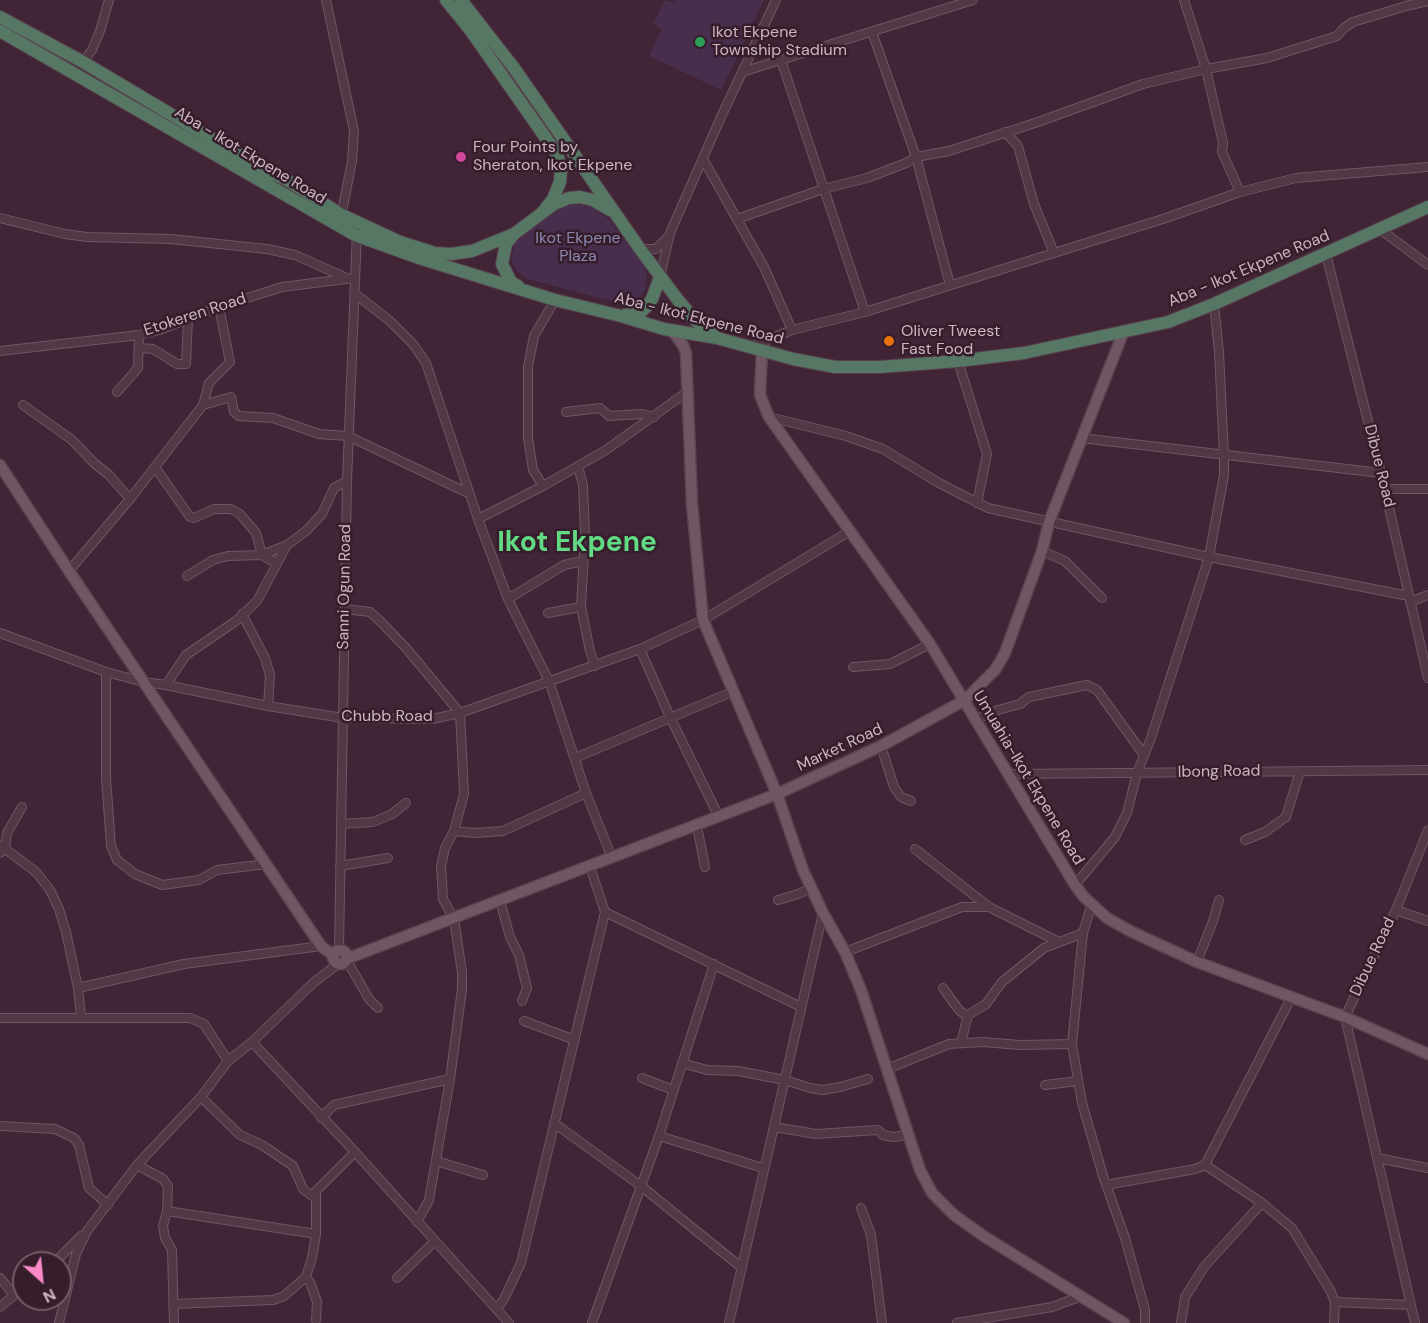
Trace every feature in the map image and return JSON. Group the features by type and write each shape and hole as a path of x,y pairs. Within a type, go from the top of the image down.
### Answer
{"highway":[{"path":"446,0 471,31 557,154 561,169 560,182 553,199 542,213"},
{"path":"461,0 514,68 660,277 696,321 717,338"},
{"path":"0,17 83,62 266,171 285,179 340,221"},
{"name":"Aba - Ikot Ekpene Road","path":"0,31 340,221 419,258 555,300 672,331 717,338 835,367 879,367 1024,353 1168,322 1214,304 1428,207"},
{"path":"522,289 511,282 502,264 506,244 514,234 554,204 569,198 580,197 594,200 617,217"},
{"path":"357,230 435,253 451,254 472,251 514,234"},
{"path":"621,316 633,315 647,306 660,277"}],"main road":[{"path":"672,331 686,353 692,504 703,620 777,794 812,888 845,952 861,990 920,1170 933,1193 954,1215 1079,1297 1124,1323"},
{"name":"Market Road","path":"339,957 454,919 777,794 881,746 965,700 995,670 1005,653 1042,551 1049,522 1123,333"},
{"name":"Umuahia-Ikot Ekpene Road","path":"756,349 760,394 769,417 930,644 1075,885 1092,903 1119,926 1197,962 1345,1017 1428,1054"},
{"path":"0,465 69,572 321,946 339,957"}],"street":[{"path":"83,62 92,50 100,31 109,0"},
{"path":"326,0 354,131 352,160 340,221"},
{"path":"660,277 670,233 776,0"},
{"path":"742,72 974,0"},
{"path":"1184,0 1206,69 1223,143 1222,152 1240,192"},
{"path":"737,219 824,189 867,178 906,164 916,157 935,155 1143,84 1267,58 1337,36 1353,22 1428,2"},
{"path":"872,32 916,157 950,285"},
{"path":"781,60 865,312"},
{"path":"1005,132 1018,146 1034,204 1053,253"},
{"path":"703,159 764,267 792,330"},
{"path":"756,349 792,330 865,312 1240,192 1296,178 1428,167"},
{"path":"0,218 87,237 171,239 267,249 295,255 351,278"},
{"name":"Sanni Ogun Road","path":"339,957 348,436 354,292 351,278 357,230"},
{"path":"1381,230 1428,265"},
{"path":"640,249 656,249 670,233"},
{"name":"Dibue Road","path":"1326,254 1385,489 1428,678"},
{"name":"Etokeren Road","path":"0,351 159,330 219,307 293,284 351,278"},
{"path":"354,292 390,321 413,344 426,363 478,519 508,599 549,681 586,793 612,858"},
{"path":"543,486 532,470 528,438 528,367 534,336 555,300"},
{"path":"1075,885 1119,829 1127,813 1137,773 1209,557 1224,475 1219,352 1214,304"},
{"path":"69,572 130,499 203,405 209,383 230,362 219,307"},
{"path":"140,348 153,349 177,364 186,364 188,320"},
{"path":"117,393 138,368 139,334"},
{"path":"958,361 987,454 977,503"},
{"path":"478,519 606,450 687,392"},
{"path":"203,405 231,397 234,412 239,416 273,418 319,434 348,436 471,494"},
{"path":"23,405 72,440 109,475 130,499"},
{"path":"566,412 600,408 609,416 642,414 654,417"},
{"path":"769,417 846,436 883,449 939,483 988,508 1410,599 1428,596"},
{"path":"1081,438 1381,473"},
{"path":"578,466 583,484 585,534 581,607 595,666"},
{"path":"155,467 190,517 194,518 214,509 231,509 240,514 256,533 262,555 277,564"},
{"path":"187,576 213,560 228,556 262,555 287,545 306,531 322,514 334,488 347,481"},
{"path":"1385,489 1428,489"},
{"name":"Chubb Road","path":"0,633 106,672 144,682 343,718 432,719 460,713 640,649 703,620 850,531"},
{"path":"166,685 186,655 236,621 257,601 287,545"},
{"path":"1042,551 1065,561 1102,598"},
{"path":"508,599 564,566 583,561"},
{"path":"548,613 581,607"},
{"path":"345,609 370,612 380,621 406,648 460,713 464,794 441,866 443,899 454,919 462,972 462,989 450,1079 429,1200 417,1222"},
{"path":"242,614 265,658 270,675 268,706"},
{"path":"852,667 890,664 930,644"},
{"path":"640,649 719,817"},
{"path":"106,672 106,778 111,846 117,860 135,874 162,885 199,880 217,870 267,864"},
{"path":"976,719 1020,704 1029,697 1087,685 1096,690 1144,755"},
{"path":"575,758 734,691"},
{"path":"881,746 894,787 901,797 911,801"},
{"name":"Ibong Road","path":"1010,774 1428,770"},
{"path":"1245,840 1265,832 1286,817 1300,771"},
{"path":"454,831 475,833 503,831 586,793"},
{"path":"341,824 373,822 392,814 406,803"},
{"path":"22,807 7,833 2,849 36,872 50,890 59,909 78,988 81,1017"},
{"path":"697,826 705,867"},
{"name":"Dibue Road","path":"1345,1017 1396,910 1428,830"},
{"path":"915,849 989,907 1057,942"},
{"path":"340,866 388,858"},
{"path":"497,1309 521,1263 605,912 590,867"},
{"path":"778,900 812,888"},
{"path":"972,907 975,896"},
{"path":"1197,962 1219,900"},
{"path":"500,901 510,937 519,955 526,988 522,1001"},
{"path":"1092,903 1083,933 1072,1044 1082,1102 1106,1185 1125,1238 1145,1310 1145,1323"},
{"path":"845,952 962,907 989,907"},
{"path":"1396,910 1428,921"},
{"path":"605,912 801,1007"},
{"path":"729,1323 823,913"},
{"path":"961,1043 968,1015 986,1004 1006,978 1044,948 1083,933"},
{"path":"78,988 184,964 321,946"},
{"path":"66,1251 87,1231 137,1165 201,1097 228,1060 252,1042 339,957 378,1008"},
{"path":"592,1323 659,1136 714,964"},
{"path":"943,988 959,1010 968,1015"},
{"path":"1106,1185 1196,1169 1204,1165 1292,998"},
{"path":"1345,1017 1415,1323"},
{"path":"0,1018 190,1018 204,1024 228,1060"},
{"path":"524,1021 575,1040"},
{"path":"252,1042 509,1323"},
{"path":"887,1069 949,1044 1072,1044"},
{"path":"682,1063 707,1070 738,1071 823,1090 868,1079"},
{"path":"642,1078 673,1090"},
{"path":"321,1118 334,1105 450,1079"},
{"path":"1045,1085 1078,1081"},
{"path":"201,1097 240,1135 262,1145 293,1166 303,1189 315,1198"},
{"path":"554,1123 641,1186 742,1268"},
{"path":"0,1126 55,1129 74,1138 79,1145 89,1188 108,1205"},
{"path":"774,1127 816,1134 878,1130 883,1135 893,1137 908,1135"},
{"path":"659,1136 763,1168"},
{"path":"173,1304 273,1300 284,1296 306,1277 312,1258 316,1234 316,1191 354,1152"},
{"path":"1377,1158 1428,1168"},
{"path":"436,1161 483,1175"},
{"path":"137,1165 167,1182 167,1211 164,1226 165,1238 172,1250 174,1323"},
{"path":"1204,1165 1262,1203 1292,1228 1313,1260 1335,1302 1334,1323"},
{"path":"1181,1323 1185,1298 1204,1267 1262,1203"},
{"path":"861,1208 871,1235 882,1323"},
{"path":"167,1211 316,1234"},
{"path":"59,1323 76,1254 87,1231"},
{"path":"398,1278 435,1241"},
{"path":"306,1277 317,1302 316,1320"},
{"path":"0,1278 12,1293"},
{"path":"0,1306 12,1297"},
{"path":"957,1323 1052,1307 1079,1297"},
{"path":"1335,1302 1411,1305"}],"green space":[{"name":"Ikot Ekpene Township Stadium","path":"665,0 674,3 676,0 764,0 721,90 649,56 662,29 653,24"},
{"name":"Ikot Ekpene Plaza","path":"576,204 589,205 610,220 644,265 647,274 645,289 638,301 619,303 527,279 516,271 511,259 515,243 560,207"}],"place":[{"name":"Ikot Ekpene Township Stadium","path":"700,42"},
{"name":"Four Points by Sheraton, Ikot Ekpene","path":"461,157"},
{"name":"Oliver Tweest Fast Food","path":"889,341"}],"district":[{"name":"Ikot Ekpene","path":"577,544"}]}
